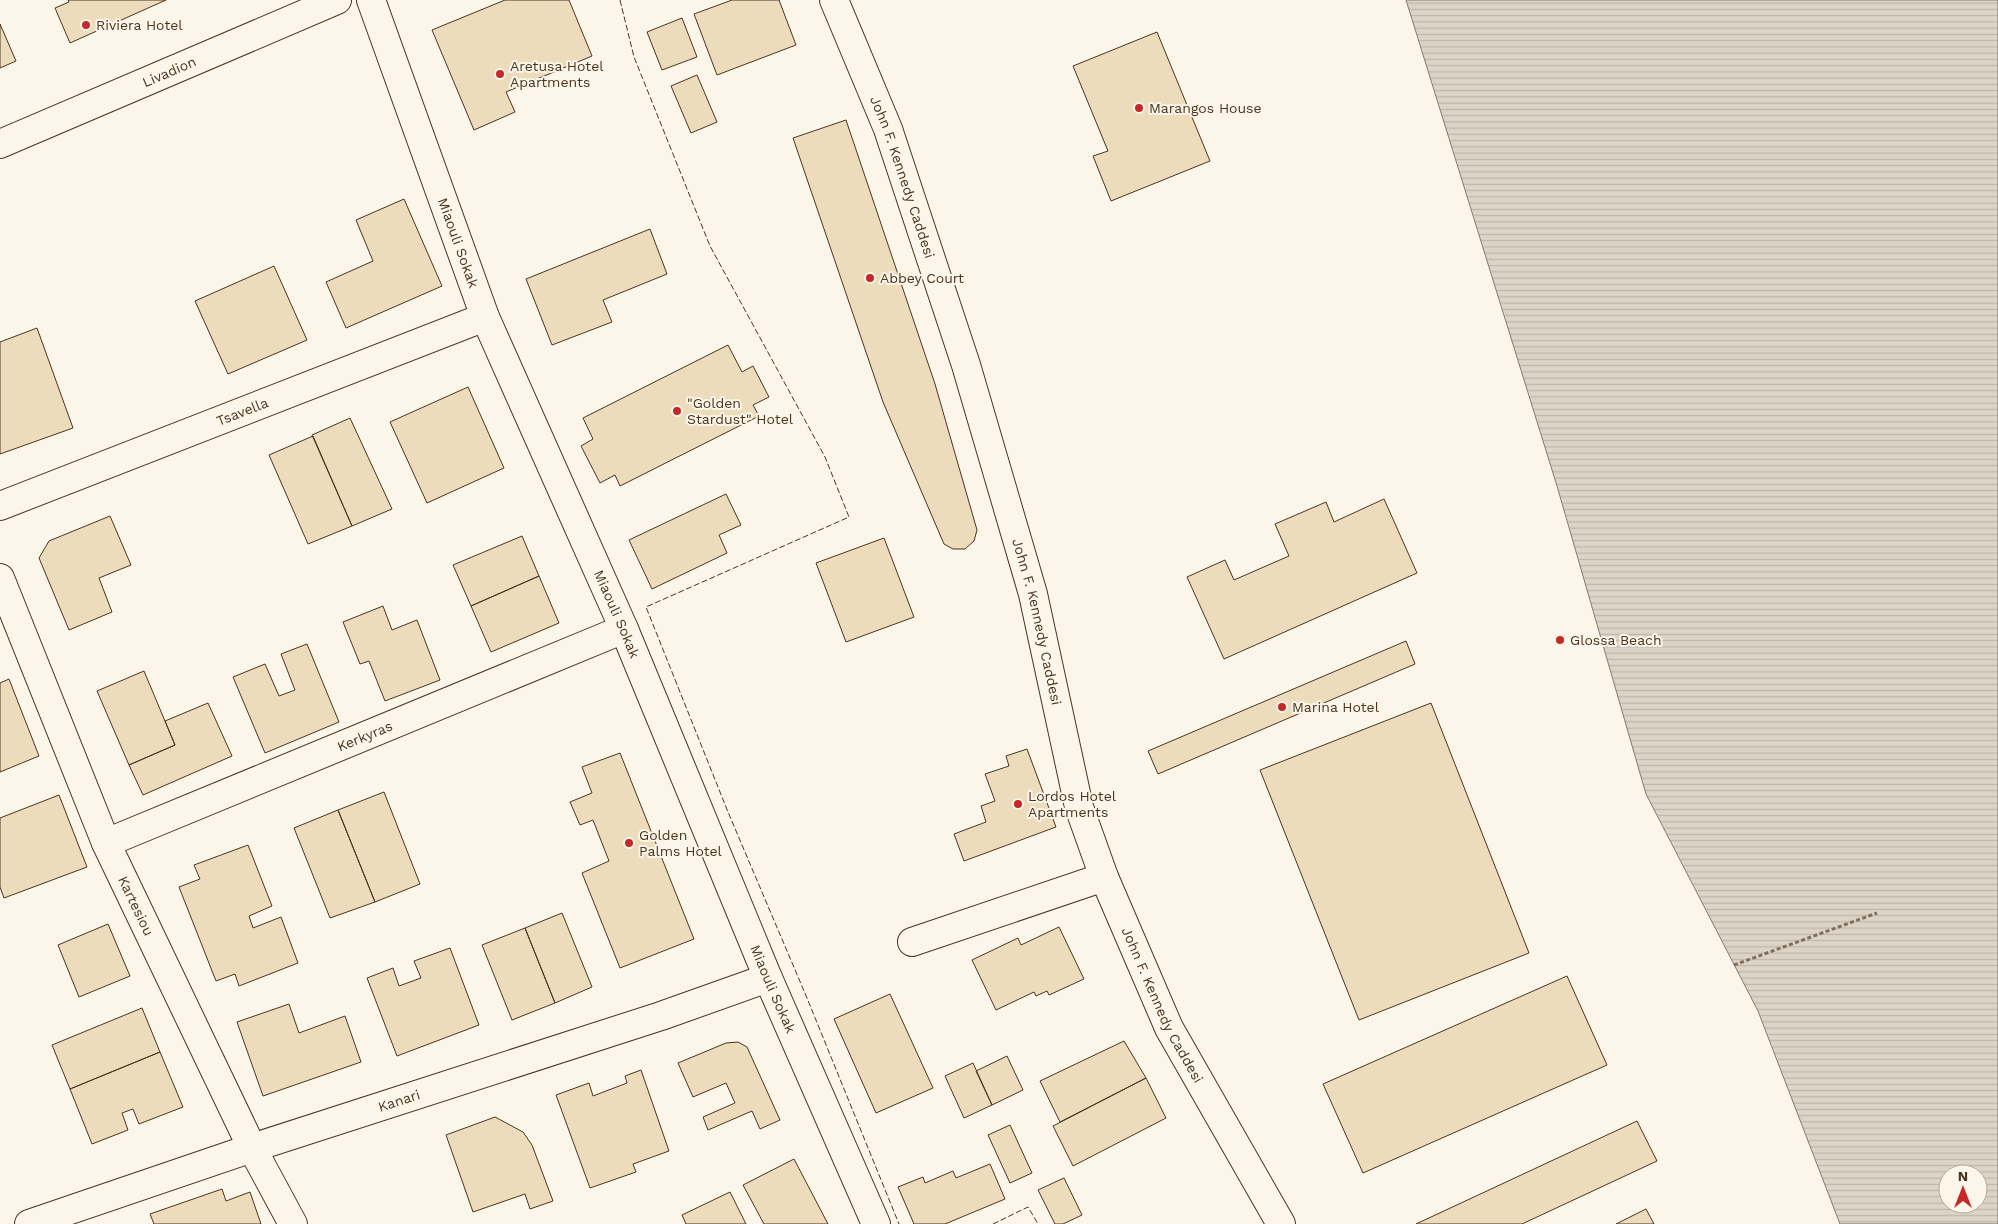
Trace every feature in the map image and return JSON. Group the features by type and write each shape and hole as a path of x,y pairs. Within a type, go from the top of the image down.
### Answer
{"street":[{"name":"Livadion","path":"0,144 337,0"},
{"name":"Miaouli Sokak","path":"371,0 485,317 624,629 768,978 876,1224"},
{"name":"John F. Kennedy Caddesi","path":"834,0 888,129 966,365 1032,594 1079,807 1104,878 1169,1028 1281,1224"},
{"name":"Tsavella","path":"0,506 485,317"},
{"name":"Kartesiou","path":"0,578 106,844 252,1148 293,1224"},
{"name":"Kerkyras","path":"106,844 624,629"},
{"path":"912,942 1104,878"},
{"name":"Kanari","path":"29,1224 252,1148 661,1016 768,978"}],"path":[{"path":"1734,965 1878,913"}],"shaded area":[{"path":"1406,0 1998,0 1998,1224 1840,1224 1758,1011 1646,794 1557,486"}],"building":[{"name":"Riviera Hotel","path":"68,0 166,0 70,43 55,8 69,2"},
{"name":"Aretusa Hotel Apartments","path":"505,0 569,0 592,56 506,92 515,112 474,130 432,30"},
{"path":"732,0 779,0 796,45 717,75 694,14"},
{"path":"682,18 697,57 662,70 647,32"},
{"path":"0,24 16,61 0,68"},
{"name":"Marangos House","path":"1157,32 1210,161 1111,201 1093,156 1108,151 1073,66"},
{"path":"697,75 717,122 691,133 671,86"},
{"name":"Abbey Court","path":"846,120 935,384 977,530 974,541 965,549 953,549 944,544 883,402 793,138"},
{"path":"404,199 442,286 346,328 326,282 373,261 356,220"},
{"path":"650,229 667,274 603,300 612,322 552,345 526,279"},
{"path":"274,266 307,340 228,374 195,301"},
{"path":"37,328 73,428 0,454 0,342"},
{"name":"\"Golden Stardust\" Hotel","path":"728,345 742,372 753,366 769,397 753,405 759,416 620,486 615,475 600,483 581,446 593,439 583,418"},
{"path":"468,387 504,468 427,503 390,422"},
{"path":"350,418 392,509 352,526 312,435"},
{"path":"313,436 352,526 308,544 269,455"},
{"path":"726,494 741,525 719,535 727,553 652,589 629,540"},
{"path":"1384,499 1417,573 1224,659 1187,577 1225,560 1234,580 1289,556 1275,524 1326,502 1334,522"},
{"path":"110,516 131,565 99,578 112,612 69,630 39,558 49,541"},
{"path":"522,536 539,576 471,606 453,565"},
{"path":"884,538 914,617 846,642 816,563"},
{"path":"539,576 559,623 491,652 471,606"},
{"path":"383,606 392,630 417,620 440,680 385,701 369,661 360,664 343,622"},
{"name":"Marina Hotel","path":"1406,641 1415,664 1158,774 1148,751"},
{"path":"307,644 339,722 265,753 233,677 265,664 279,696 295,690 281,654"},
{"path":"144,671 175,745 129,765 97,691"},
{"path":"9,679 39,756 0,772 0,683"},
{"path":"208,703 232,756 143,795 129,765 175,745 165,721"},
{"path":"1431,703 1529,953 1359,1020 1260,770"},
{"name":"Lordos Hotel Apartments","path":"1027,749 1056,827 964,861 954,834 986,822 981,806 995,801 985,774 1009,766 1006,756"},
{"name":"Golden Palms Hotel","path":"620,753 694,939 620,968 582,873 609,861 593,820 580,825 570,802 592,793 582,767"},
{"path":"384,792 420,884 375,902 338,810"},
{"path":"59,795 87,867 4,898 0,887 0,818"},
{"path":"338,810 375,902 330,918 294,828"},
{"path":"248,845 272,906 249,916 253,928 281,917 298,963 239,986 235,974 216,981 179,887 200,879 194,865"},
{"path":"562,913 592,987 555,1003 525,928"},
{"path":"108,924 130,976 79,997 58,945"},
{"path":"1059,927 1084,979 1049,995 1047,991 1036,996 1034,992 996,1010 972,960 1018,938 1021,945"},
{"path":"525,928 555,1003 512,1020 482,945"},
{"path":"450,948 479,1025 397,1056 367,978 393,968 399,986 421,978 414,961"},
{"path":"1567,976 1607,1065 1363,1173 1323,1084"},
{"path":"890,994 933,1088 876,1113 834,1019"},
{"path":"289,1004 299,1033 345,1016 361,1062 263,1096 237,1022"},
{"path":"142,1008 160,1052 70,1089 52,1045"},
{"path":"1124,1041 1146,1078 1060,1122 1040,1081"},
{"path":"738,1042 747,1047 780,1120 760,1129 752,1111 708,1130 703,1117 735,1103 726,1083 693,1097 678,1063 726,1043"},
{"path":"160,1052 183,1107 139,1124 133,1109 122,1113 128,1130 92,1144 70,1089"},
{"path":"1007,1056 1023,1090 992,1105 976,1071"},
{"path":"973,1063 992,1105 964,1118 945,1076"},
{"path":"641,1070 669,1151 633,1164 636,1172 590,1188 556,1095 589,1083 593,1096 627,1083 625,1076"},
{"path":"1146,1078 1166,1118 1073,1166 1053,1126"},
{"path":"495,1117 523,1132 532,1145 553,1201 530,1209 525,1194 473,1212 446,1135"},
{"path":"1637,1121 1657,1161 1522,1224 1416,1224"},
{"path":"1010,1125 1032,1173 1010,1183 988,1135"},
{"path":"794,1159 828,1224 764,1224 743,1185"},
{"path":"990,1164 1005,1199 945,1224 914,1224 898,1187 923,1177 925,1183 953,1171 956,1178"},
{"path":"1064,1178 1082,1215 1063,1224 1055,1224 1038,1190"},
{"path":"222,1189 226,1201 250,1192 261,1224 154,1224 150,1214"},
{"path":"730,1192 746,1224 686,1224 682,1215"},
{"path":"1646,1209 1654,1224 1616,1224"}],"fence":[{"path":"620,0 634,57 710,246 825,457 849,517 646,607 728,812 807,998 899,1224"},
{"path":"993,1224 1028,1207 1038,1224"}],"place":[{"name":"Riviera Hotel","path":"86,25"},
{"name":"Aretusa Hotel Apartments","path":"500,74"},
{"name":"Marangos House","path":"1139,108"},
{"name":"Abbey Court","path":"870,278"},
{"name":"\"Golden Stardust\" Hotel","path":"677,411"},
{"name":"Glossa Beach","path":"1560,640"},
{"name":"Marina Hotel","path":"1282,707"},
{"name":"Lordos Hotel Apartments","path":"1018,804"},
{"name":"Golden Palms Hotel","path":"629,843"}]}
